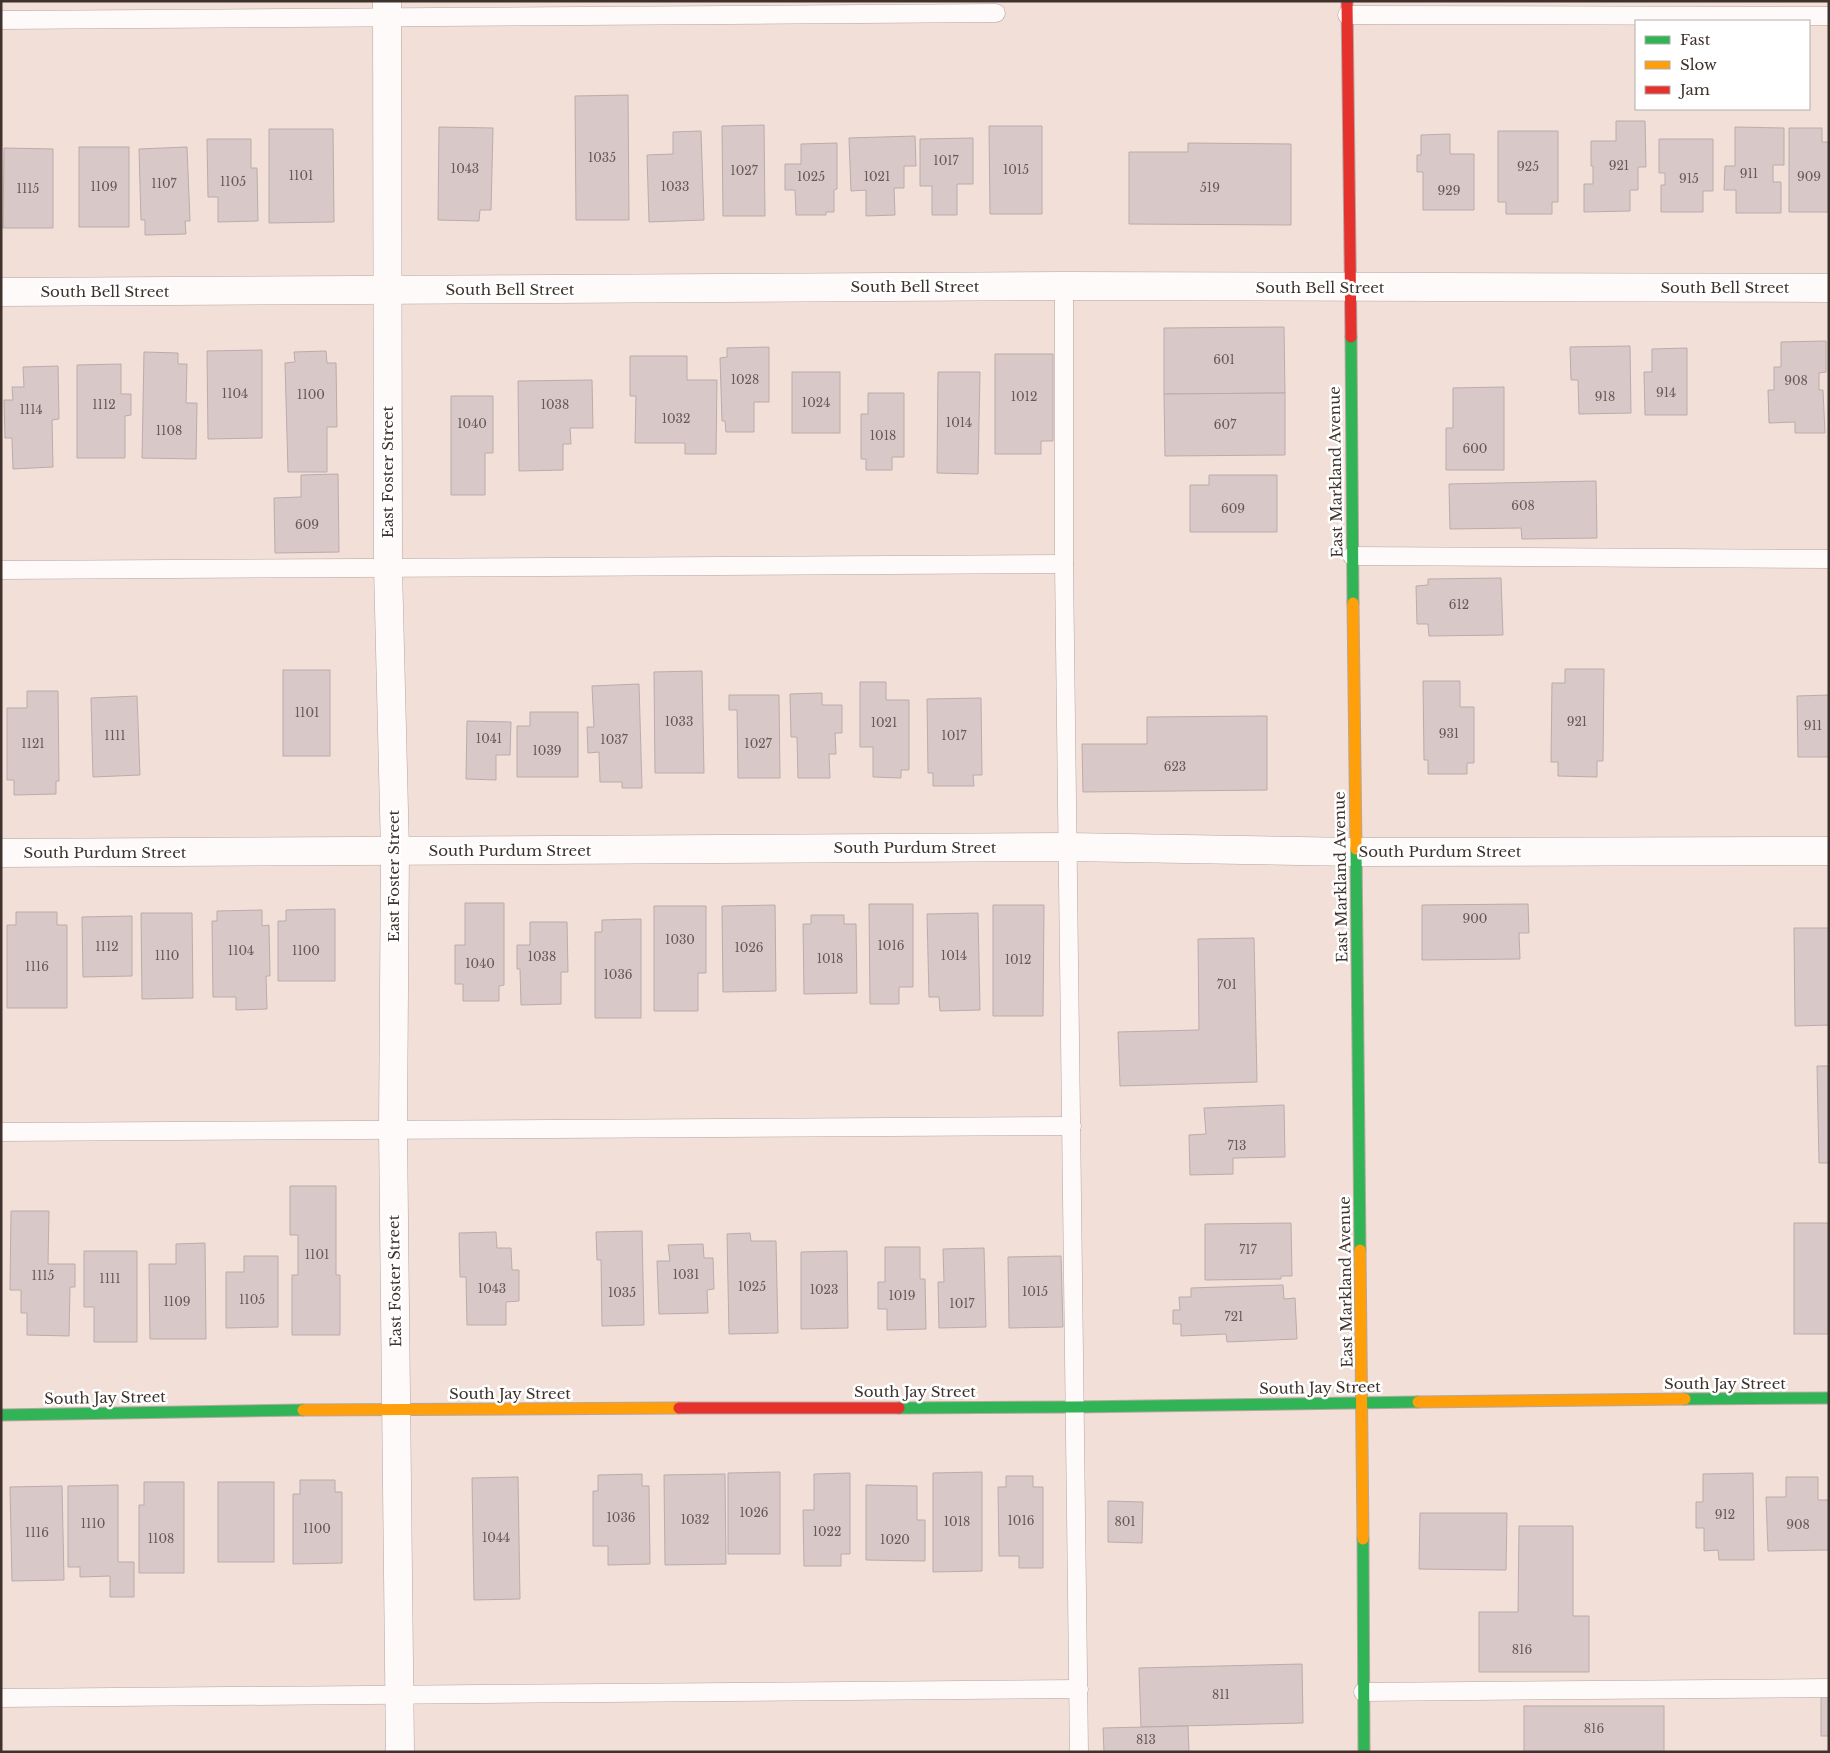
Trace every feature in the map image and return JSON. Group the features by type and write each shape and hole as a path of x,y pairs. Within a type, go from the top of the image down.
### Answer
{"street":[{"name":"East Markland Avenue","path":"1347,8 1364,1752"},
{"name":"East Foster Street","path":"387,9 388,568 396,851 393,1130 400,1752"},
{"name":"South Bell Street","path":"1,292 1064,286 1829,288"},
{"name":"South Purdum Street","path":"1,853 1068,848 1355,852 1829,851"},
{"name":"South Jay Street","path":"1,1415 397,1409 1075,1407 1362,1402 1829,1398"}],"lane":[{"path":"1347,8 1829,16"},
{"path":"1,20 387,9 996,13"},
{"path":"1064,286 1064,564 1079,1752"},
{"path":"1352,556 1829,559"},
{"path":"1,570 1064,564"},
{"path":"1,1132 1072,1126"},
{"path":"1363,1692 1829,1688"},
{"path":"1,1698 1079,1689"}],"building":[{"path":"628,95 629,220 576,220 575,96"},
{"path":"1616,121 1645,121 1646,167 1638,167 1638,190 1630,190 1630,211 1584,212 1584,184 1593,184 1591,141 1616,141"},
{"path":"764,125 765,216 723,216 722,126"},
{"path":"989,126 1042,126 1042,214 990,214"},
{"path":"439,127 493,128 491,210 480,210 479,221 438,220"},
{"path":"1735,127 1784,128 1784,165 1773,165 1773,182 1781,182 1781,213 1736,213 1736,190 1724,190 1725,166 1735,166"},
{"path":"1789,128 1822,128 1822,142 1829,142 1829,212 1789,212"},
{"path":"269,129 333,129 334,222 269,223"},
{"path":"701,131 704,220 649,222 647,155 673,154 673,132"},
{"path":"1498,131 1558,131 1558,202 1552,202 1552,214 1506,214 1506,202 1498,202"},
{"path":"1450,134 1450,154 1474,154 1474,210 1423,210 1423,172 1417,172 1417,155 1421,155 1421,135"},
{"path":"915,136 916,166 904,166 904,188 894,188 895,215 866,216 866,190 851,191 849,138"},
{"path":"973,138 973,184 957,184 957,215 932,215 932,186 920,186 920,139"},
{"path":"207,139 251,139 251,168 257,168 258,221 218,222 218,197 208,197"},
{"path":"1659,139 1713,139 1713,191 1703,191 1703,212 1661,212 1661,185 1665,185 1665,173 1659,173"},
{"path":"837,143 837,189 834,190 834,212 826,212 826,215 796,215 795,190 785,190 785,164 801,164 801,144"},
{"path":"1188,143 1291,144 1291,225 1129,224 1129,152 1188,152"},
{"path":"79,147 129,147 129,227 79,227"},
{"path":"187,147 190,221 185,221 186,234 145,235 145,220 141,220 139,149"},
{"path":"4,148 53,149 53,228 3,228"},
{"path":"1284,327 1285,393 1164,394 1164,328"},
{"path":"1826,341 1826,372 1819,373 1819,390 1823,390 1825,433 1795,433 1795,422 1769,423 1768,390 1774,390 1774,367 1781,367 1781,342"},
{"path":"1630,346 1631,413 1579,414 1578,380 1571,380 1570,347"},
{"path":"769,347 769,402 754,402 754,432 726,432 725,421 722,421 720,358 727,357 727,348"},
{"path":"1687,348 1687,415 1645,415 1644,372 1652,372 1652,349"},
{"path":"262,350 262,438 208,439 207,351"},
{"path":"326,351 327,363 336,363 337,427 327,427 327,472 288,472 285,363 295,362 294,352"},
{"path":"144,352 178,353 178,364 187,364 186,403 197,403 196,459 142,458"},
{"path":"995,354 1053,354 1053,441 1041,441 1041,454 995,454"},
{"path":"630,356 687,356 687,380 717,380 716,454 685,454 685,443 635,443 636,396 630,396"},
{"path":"121,364 121,394 131,394 131,415 125,416 125,458 77,458 77,365"},
{"path":"58,366 59,419 52,420 53,467 13,469 12,438 5,438 4,400 13,400 12,387 24,387 23,367"},
{"path":"792,372 840,372 840,433 792,433"},
{"path":"938,372 980,372 978,474 937,473"},
{"path":"592,380 593,428 570,428 571,444 563,444 563,470 519,471 518,381"},
{"path":"1504,387 1504,470 1446,470 1446,428 1453,428 1453,388"},
{"path":"868,393 904,393 904,457 892,457 892,470 866,470 866,459 861,459 861,414 868,414"},
{"path":"1285,393 1285,455 1165,456 1164,394"},
{"path":"451,396 493,396 493,453 485,453 485,495 451,495"},
{"path":"338,474 339,552 275,553 274,498 301,497 301,475"},
{"path":"1209,475 1277,475 1277,532 1190,532 1190,485 1209,485"},
{"path":"1596,481 1597,538 1522,539 1521,528 1450,529 1449,484"},
{"path":"1501,578 1503,635 1429,636 1428,624 1417,624 1416,586 1428,585 1428,579"},
{"path":"1565,669 1604,669 1603,761 1597,761 1597,777 1558,776 1558,762 1551,762 1552,683 1565,683"},
{"path":"283,670 330,670 330,756 283,756"},
{"path":"702,671 704,773 655,773 654,672"},
{"path":"1423,681 1460,681 1460,707 1474,707 1474,763 1467,763 1467,774 1428,774 1428,760 1424,760"},
{"path":"860,682 886,682 886,700 909,700 909,770 901,770 901,778 873,777 873,747 860,747"},
{"path":"639,684 642,788 622,788 622,782 600,782 599,752 588,753 587,727 594,727 592,686"},
{"path":"27,691 58,691 59,781 56,781 56,794 14,795 14,780 7,780 7,708 27,708"},
{"path":"822,693 822,705 842,705 842,733 835,733 836,754 829,754 830,778 798,778 797,737 791,737 790,694"},
{"path":"729,695 779,695 780,778 738,778 737,710 729,710"},
{"path":"1829,695 1829,757 1798,757 1797,696"},
{"path":"137,696 140,775 93,777 91,698"},
{"path":"981,698 982,775 973,775 974,786 933,786 933,773 928,773 927,699"},
{"path":"530,712 578,712 578,777 517,777 517,726 530,726"},
{"path":"1267,716 1267,790 1083,792 1082,744 1147,744 1147,717"},
{"path":"467,721 511,722 510,755 496,755 496,780 466,779"},
{"path":"465,903 504,903 504,985 499,986 499,1001 463,1001 463,984 455,984 455,945 465,945"},
{"path":"869,904 913,904 913,987 899,987 899,1004 870,1004"},
{"path":"1528,904 1529,933 1519,933 1520,959 1422,960 1422,905"},
{"path":"775,905 776,991 723,992 722,906"},
{"path":"993,905 1044,905 1043,1016 993,1016"},
{"path":"654,906 706,906 706,973 698,973 698,1011 654,1011"},
{"path":"335,909 335,981 278,981 278,921 286,921 286,910"},
{"path":"262,910 262,926 269,925 270,976 266,976 267,1009 236,1010 236,997 213,997 212,921 217,921 217,911"},
{"path":"16,912 57,912 57,925 67,925 67,1008 7,1008 7,925 16,925"},
{"path":"141,913 192,913 193,998 142,999"},
{"path":"978,913 980,1010 940,1011 939,997 929,997 927,914"},
{"path":"811,915 844,915 844,924 856,924 857,993 804,994 803,924 811,924"},
{"path":"132,916 132,976 83,977 82,917"},
{"path":"641,919 641,1018 595,1018 595,932 602,932 602,920"},
{"path":"530,922 567,922 568,972 561,972 561,1004 521,1005 520,969 517,969 517,945 530,945"},
{"path":"1794,928 1829,928 1829,1025 1795,1026"},
{"path":"1254,938 1257,1082 1120,1086 1118,1032 1199,1030 1198,939"},
{"path":"1817,1066 1829,1066 1829,1163 1819,1163"},
{"path":"1284,1105 1285,1157 1233,1158 1233,1174 1190,1175 1189,1135 1206,1134 1204,1108"},
{"path":"290,1186 336,1186 336,1275 340,1275 340,1335 292,1335 292,1275 298,1275 298,1235 290,1235"},
{"path":"11,1211 49,1211 48,1264 75,1264 75,1287 70,1287 69,1336 27,1335 27,1313 21,1313 21,1290 10,1290"},
{"path":"1291,1223 1292,1276 1281,1276 1281,1279 1205,1280 1205,1224"},
{"path":"1794,1223 1829,1223 1829,1334 1794,1334"},
{"path":"642,1231 644,1325 602,1326 601,1260 597,1260 596,1232"},
{"path":"496,1232 497,1248 511,1248 512,1270 519,1270 519,1301 506,1302 506,1325 467,1325 466,1277 460,1277 459,1233"},
{"path":"750,1233 751,1241 776,1241 778,1333 729,1334 727,1234"},
{"path":"205,1243 206,1339 150,1339 149,1264 176,1264 176,1244"},
{"path":"703,1244 704,1258 713,1258 714,1289 707,1290 708,1313 659,1314 657,1261 670,1261 668,1245"},
{"path":"885,1247 920,1247 920,1279 925,1279 926,1329 887,1330 887,1309 878,1309 878,1282 885,1282"},
{"path":"984,1248 986,1327 939,1328 938,1282 944,1282 943,1249"},
{"path":"84,1251 137,1251 137,1342 94,1342 94,1307 84,1307"},
{"path":"847,1251 848,1328 801,1329 801,1252"},
{"path":"244,1256 278,1256 278,1327 226,1328 226,1272 244,1272"},
{"path":"1061,1256 1063,1327 1009,1328 1008,1257"},
{"path":"1283,1285 1284,1299 1295,1298 1297,1339 1227,1342 1226,1334 1181,1336 1181,1324 1173,1324 1173,1310 1180,1310 1179,1297 1191,1297 1191,1288"},
{"path":"780,1472 780,1554 728,1554 728,1473"},
{"path":"982,1472 982,1571 933,1572 933,1473"},
{"path":"850,1473 850,1554 841,1554 841,1566 804,1566 803,1510 814,1510 814,1474"},
{"path":"1753,1473 1754,1560 1719,1560 1718,1550 1704,1551 1704,1528 1696,1528 1696,1502 1703,1502 1703,1474"},
{"path":"642,1474 642,1486 649,1486 650,1564 608,1565 608,1546 593,1546 593,1491 598,1491 598,1475"},
{"path":"725,1474 726,1564 665,1565 664,1475"},
{"path":"1006,1476 1033,1476 1033,1487 1043,1487 1043,1568 1019,1568 1019,1556 999,1556 998,1487 1006,1487"},
{"path":"518,1477 520,1599 474,1600 472,1478"},
{"path":"1786,1477 1818,1477 1818,1500 1829,1500 1829,1550 1768,1551 1766,1497 1786,1497"},
{"path":"300,1480 335,1480 335,1492 342,1492 342,1563 293,1564 293,1494 300,1494"},
{"path":"144,1482 184,1482 184,1573 139,1573 139,1505 144,1505"},
{"path":"218,1482 274,1482 274,1562 218,1562"},
{"path":"118,1485 118,1562 134,1562 134,1597 110,1597 110,1576 80,1577 80,1567 68,1567 68,1486"},
{"path":"866,1485 917,1486 917,1520 925,1520 925,1561 866,1560"},
{"path":"62,1486 64,1580 12,1581 10,1487"},
{"path":"1108,1501 1143,1502 1142,1543 1108,1542"},
{"path":"1420,1513 1507,1513 1506,1570 1419,1569"},
{"path":"1519,1526 1573,1526 1573,1616 1589,1616 1589,1672 1479,1672 1479,1612 1518,1612"},
{"path":"1302,1664 1303,1723 1141,1727 1139,1668"},
{"path":"1821,1694 1829,1694 1829,1736 1821,1736"},
{"path":"1524,1706 1664,1706 1664,1752 1524,1752"},
{"path":"1188,1726 1189,1752 1104,1752 1103,1728"}],"traffic: fast":[{"path":"1351,337 1353,603"},
{"path":"1356,849 1360,1250"},
{"path":"1685,1399 1829,1398"},
{"path":"899,1408 1418,1402"},
{"path":"1,1415 303,1410"},
{"path":"1363,1539 1364,1752"}],"traffic: slow":[{"path":"1353,603 1356,849"},
{"path":"1360,1250 1363,1539"},
{"path":"1418,1402 1685,1399"},
{"path":"303,1410 679,1408"}],"traffic: jam":[{"path":"1347,1 1351,337"},
{"path":"679,1408 899,1408"}]}
